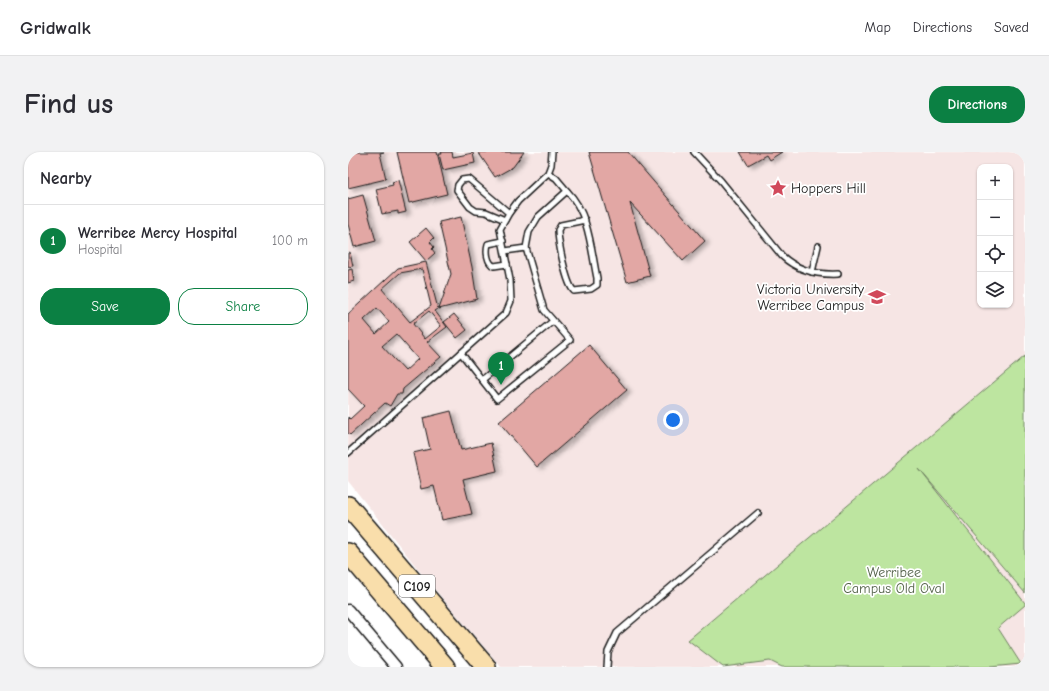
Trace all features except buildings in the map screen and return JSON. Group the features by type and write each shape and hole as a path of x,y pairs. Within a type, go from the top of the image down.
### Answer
{"highway":[{"name":"C109","path":"348,506 486,667"},
{"name":"C109","path":"348,553 445,667"}],"street":[{"path":"348,610 396,667"}],"lane":[{"path":"348,453 506,313 511,301 510,280 500,228 518,201 548,173 551,165 552,152"},
{"path":"694,152 721,181 790,264 812,272 838,274"},
{"path":"548,173 556,178 576,200 584,220 597,278 597,285 591,288 574,291 570,288 566,273 558,230 561,225 584,220"},
{"path":"505,220 486,212 476,211 470,207 458,190 458,185 462,180 468,179 509,213"},
{"path":"461,353 497,399 570,340 544,310 526,248 529,232 538,217 568,191"},
{"path":"503,241 488,244 488,257 491,265 507,264"},
{"path":"812,272 818,246"},
{"path":"505,251 526,248"},
{"path":"482,380 553,321"},
{"path":"607,667 608,652 617,633 758,513"}],"shaded area":[{"path":"348,152 1025,152 1025,356 908,455 1025,593 1025,667 501,667 426,579 348,481"}],"green space":[{"name":"Werribee Campus Old Oval","path":"1025,356 1025,593 919,469 1025,603 1025,605 998,628 1021,664 990,667 782,667 770,661 723,667 688,640"}],"place":[{"name":"Hoppers Hill","path":"778,188"},
{"name":"Victoria University Werribee Campus","path":"877,297"},
{"name":"Werribee Mercy Hospital","path":"501,385"}]}
